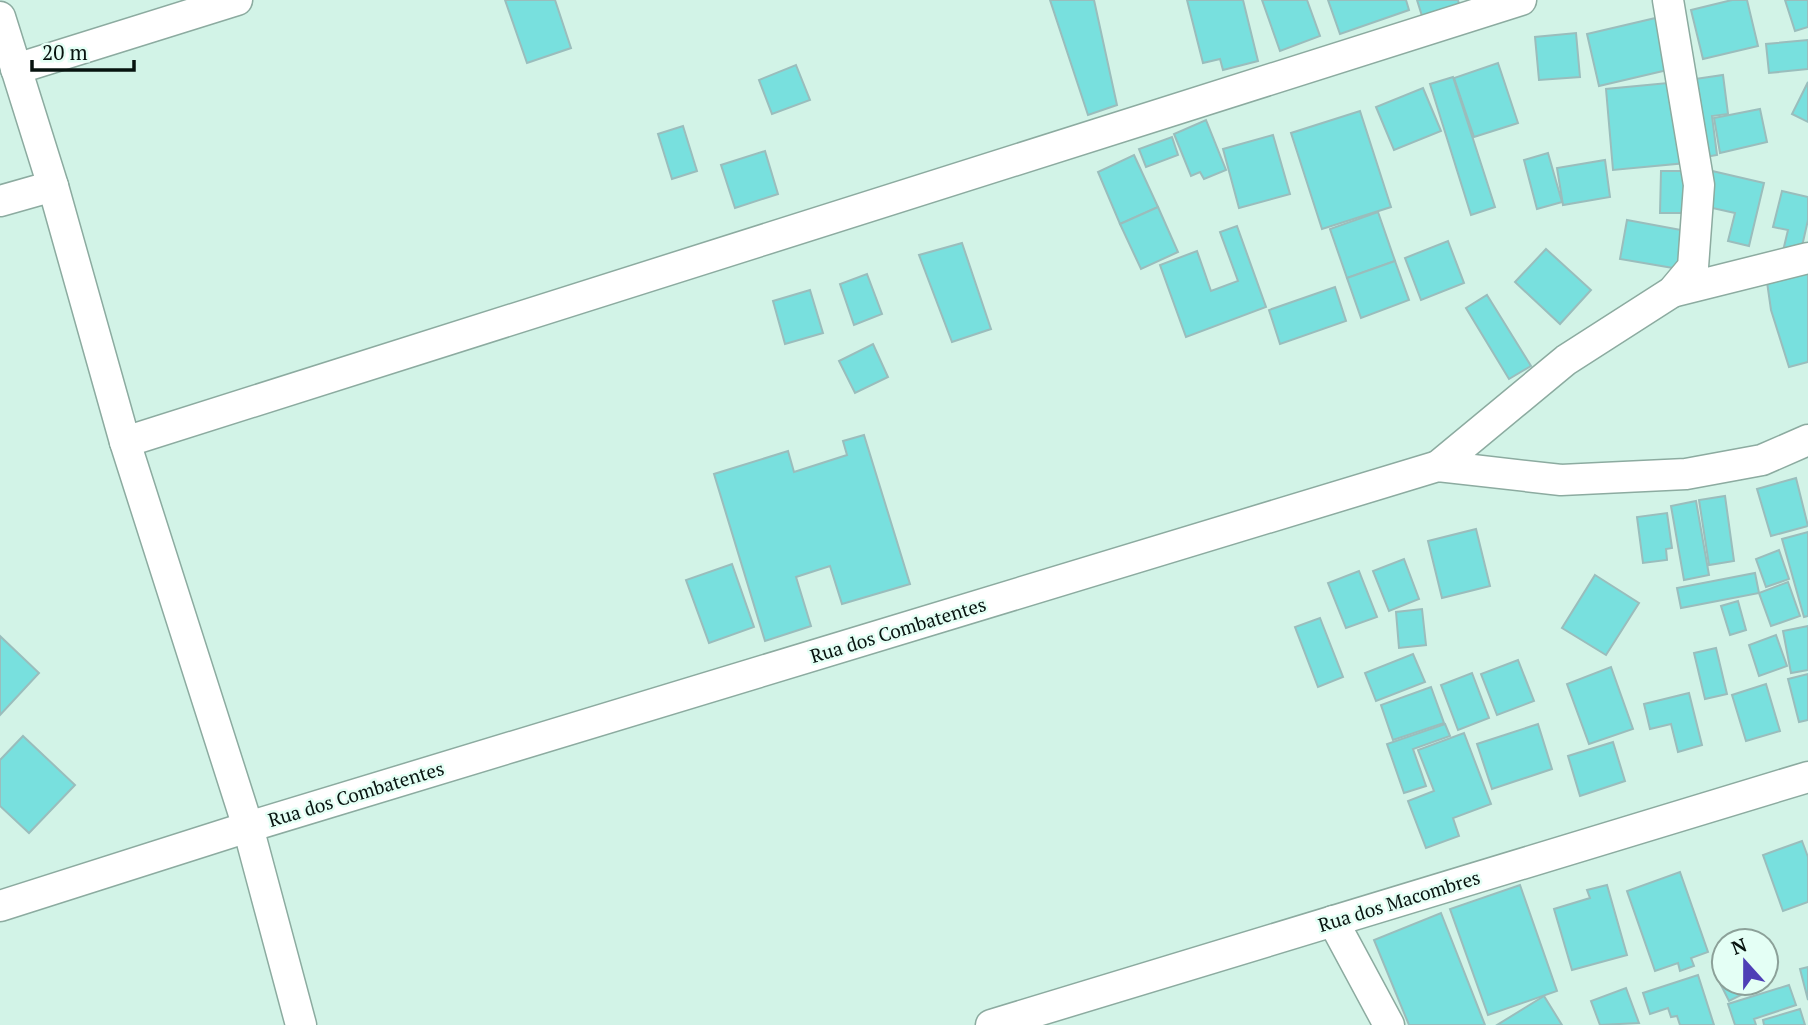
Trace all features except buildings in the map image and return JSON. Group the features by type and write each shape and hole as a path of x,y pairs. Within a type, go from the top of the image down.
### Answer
{"street":[{"path":"16,69 237,0"},
{"path":"125,442 1521,0"},
{"path":"1438,467 1574,354 1672,292 1693,267 1699,185 1668,0"},
{"path":"0,17 53,186 125,442 248,827 301,1025"},
{"path":"0,201 53,186"},
{"path":"1672,292 1808,258"},
{"name":"Rua dos Combatentes","path":"0,906 248,827 1438,467 1561,480 1686,474 1762,460 1808,440"},
{"name":"Rua dos Macombres","path":"991,1025 1808,777"},
{"path":"1333,921 1389,1025"}]}
